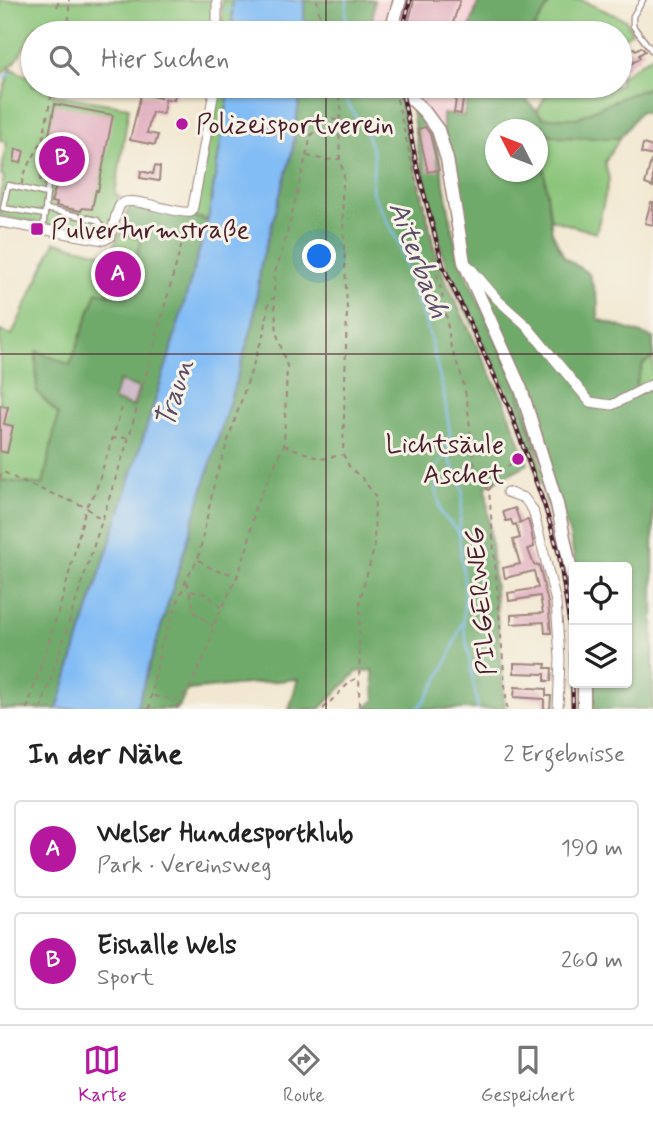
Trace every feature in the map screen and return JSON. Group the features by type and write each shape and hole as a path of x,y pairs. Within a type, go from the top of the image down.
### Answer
{"main road":[{"path":"391,21 400,0"},
{"path":"407,98 424,111 438,130 447,159 464,262 521,389 557,504 569,562"},
{"path":"584,688 584,709"}],"street":[{"path":"217,0 217,21"},
{"path":"0,222 97,240 110,237 124,201 131,200 174,212 191,212 213,98"},
{"path":"464,262 498,300 526,325 590,402 612,405 653,384"},
{"path":"507,492 524,498 533,510 556,603 560,658 558,709"}],"lane":[{"path":"643,0 633,16 632,26 653,52"},
{"path":"43,230 48,184"},
{"path":"45,215 3,208 8,185 47,194"},
{"path":"46,209 97,220 110,237"}],"path":[{"path":"57,7 59,0"},
{"path":"68,21 69,0"},
{"path":"317,0 320,21"},
{"path":"21,188 23,176 43,139 51,98"},
{"path":"339,98 342,111 339,120 340,159 344,175 342,195 347,309 343,454 350,468 362,478 375,496 374,549 360,599 359,709"},
{"path":"397,98 445,308 451,348 467,400 473,457 478,477 489,491 507,492"},
{"path":"176,709 209,647 213,627 238,575 248,545 255,507 284,445 286,366 277,334 275,272 311,136 324,119 334,122 339,120"},
{"path":"306,156 326,160 340,159"},
{"path":"41,709 100,519 129,437 191,212"},
{"path":"149,709 160,649 186,580 198,559 215,480 265,329 270,300 274,298"},
{"path":"27,709 63,597 86,508 94,492 121,408"},
{"path":"111,439 129,437"},
{"path":"284,445 321,459 343,454"},
{"path":"489,491 494,478 520,459"},
{"path":"0,478 2,471 86,508 100,519"},
{"name":"PILGERWEG","path":"489,491 507,709"},
{"path":"198,559 214,570 238,575"},
{"path":"186,580 195,613 213,627"},
{"path":"190,591 206,594 222,609"},
{"path":"323,709 351,681 358,678"},
{"path":"153,695 175,700 181,698"}],"shaded area":[{"path":"374,0 479,0 472,21 373,21"},
{"path":"415,98 467,98 464,116 443,130"},
{"path":"119,381 139,388 133,407 113,400"}],"green space":[{"path":"0,0 212,0 213,21 21,21 21,52 16,61 0,75"},
{"path":"222,0 232,0 233,21 222,21"},
{"path":"304,0 374,0 373,21 304,21"},
{"path":"479,0 552,0 539,21 472,21"},
{"path":"552,0 581,0 626,21 539,21"},
{"path":"653,55 653,86 632,94 632,69"},
{"path":"11,68 21,73 21,98 73,98 129,107 115,195 119,196 111,226 96,233 0,216 4,176 1,175 7,142 0,140 0,99"},
{"path":"653,86 653,114 640,111 620,138 557,137 548,134 548,119 485,119 485,182 546,182 552,232 564,257 589,274 598,302 598,319 653,338 653,357 643,364 636,384 640,393 653,388 653,709 588,709 588,688 632,688 632,562 575,562 569,532 464,244 443,130 443,114 464,116 467,98 525,98 543,118 577,118 621,98 632,98 632,94"},
{"path":"217,98 228,98 208,220 195,217"},
{"path":"299,98 399,98 435,250 445,280 505,403 528,464 486,486 505,709 364,709 375,700 373,670 357,672 320,709 289,709 298,679 188,690 177,709 136,709 253,324 261,263 292,152"},
{"path":"544,98 621,98 577,118 543,118 537,112"},
{"path":"411,103 434,131 457,253 514,379 535,446 529,448 507,390 454,288 443,256 418,151"},
{"path":"548,133 557,137 620,138 605,162 609,180 596,233 550,219 545,182 548,182"},
{"path":"129,205 208,220 168,360 57,709 0,709 0,480 43,485 58,414 37,392 36,351 70,365 97,292 127,296 141,240 122,233","holes":["119,381 139,388 133,407 113,400"]},
{"path":"119,234 141,239 127,296 97,292 70,366 36,351 37,392 58,414 43,486 0,480 0,331 12,335 55,242 110,255"},
{"path":"653,357 653,384 639,391 636,384 643,364"},
{"path":"535,446 555,514 569,576 569,598 560,543 529,448"}],"water":[{"path":"232,0 304,0 304,21 233,21"},
{"name":"Traun","path":"228,98 299,98 292,152 261,263 253,324 136,709 57,709 168,360 208,220"}],"building":[{"path":"414,0 460,0 454,21 409,21"},
{"path":"641,47 645,51 632,63 632,49"},
{"path":"140,98 174,98 165,99 163,114 152,112 147,133 158,135 155,145 130,140"},
{"path":"456,98 463,98 461,114 454,113"},
{"path":"55,104 113,115 92,209 82,208 81,211 56,206 57,203 51,202 57,183 49,179 40,180"},
{"path":"425,127 430,134 439,170 428,172 418,129"},
{"path":"643,144 653,147 653,156 641,153"},
{"path":"16,149 24,151 21,163 14,162"},
{"path":"651,161 653,162 653,187 645,184"},
{"path":"155,166 160,167 159,181 140,178 141,171 153,174"},
{"path":"653,202 653,225 645,223"},
{"path":"118,255 127,258 126,262 131,263 126,279 112,275"},
{"path":"0,405 8,407 4,424 13,426 7,453 0,451"},
{"path":"515,508 520,522 518,523 528,520 531,530 534,547 528,549 534,565 539,565 548,603 551,633 545,633 544,622 511,624 511,615 543,613 540,596 509,601 508,593 538,588 534,571 505,578 503,568 520,564 513,540 520,538 516,524 513,525 511,520 506,521 503,512"},
{"path":"514,663 546,664 545,668 552,668 551,681 545,681 545,674 514,673"},
{"path":"515,687 546,689 546,696 551,696 550,709 544,709 544,699 514,697"}],"waterway":[{"name":"Aiterbach","path":"346,21 347,0"},
{"path":"224,10 233,9"},
{"path":"0,79 12,73"},
{"name":"Aiterbach","path":"345,98 367,135 374,155 372,192 398,242 427,325 444,395 450,434 447,453 463,490 459,534 465,591 463,621 478,709"},
{"name":"Aiterbach","path":"447,453 434,476 441,513 459,533"},
{"path":"418,709 444,668 462,623"}],"railway":[{"path":"405,21 410,0"},
{"path":"403,98 417,167 443,266 509,407 559,554 571,633 573,709"}],"place":[{"name":"Polizeisportverein","path":"182,124"},
{"name":"Eishalle Wels","path":"62,159"},
{"name":"Pulverturmstraße","path":"37,229"},
{"name":"Welser Hundesportklub","path":"118,274"},
{"name":"Lichtsäule Aschet","path":"518,459"}]}
